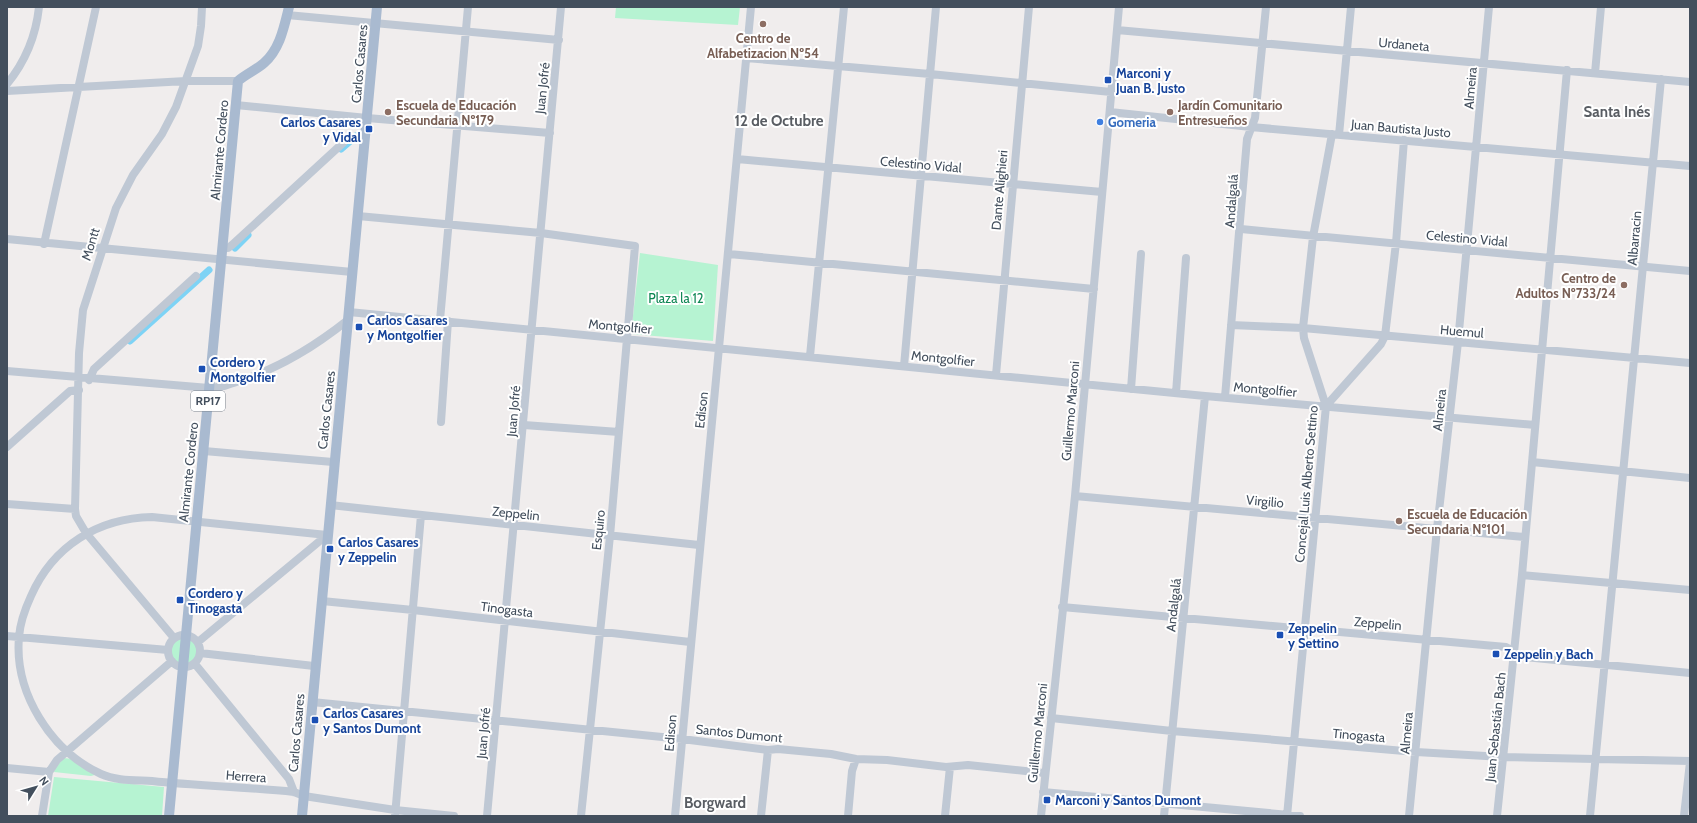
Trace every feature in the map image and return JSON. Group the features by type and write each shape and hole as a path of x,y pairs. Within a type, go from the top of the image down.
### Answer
{"main road":[{"name":"Carlos Casares","path":"302,816 314,666 322,601 333,462 358,216 377,7"},
{"path":"238,81 262,65 273,54 281,38 288,11"},
{"name":"Almirante Cordero","path":"169,816 238,81"}],"street":[{"path":"7,84 25,58 35,31 39,7"},
{"path":"44,244 77,87 96,7"},
{"name":"Montt","path":"75,509 79,353 82,314 110,220 126,188 168,125 186,80 200,37 202,7"},
{"path":"441,422 444,321 450,224 468,7"},
{"name":"Juan Jofré","path":"487,816 524,425 561,7"},
{"name":"Edison","path":"674,816 699,545 729,254 751,7"},
{"path":"810,356 844,7"},
{"path":"904,366 936,7"},
{"name":"Dante Alighieri","path":"996,375 1003,281 1029,7"},
{"name":"Guillermo Marconi","path":"1041,816 1044,772 1075,496 1119,7"},
{"name":"Andalgalá","path":"1225,397 1241,229 1247,139 1255,118 1266,7"},
{"name":"Concejal Luis Alberto Settino","path":"1287,815 1306,629 1326,406 1304,338 1303,328 1313,237 1336,134 1351,7"},
{"name":"Almeira","path":"1409,816 1437,529 1458,342 1489,7"},
{"path":"1595,73 1601,7"},
{"path":"288,11 375,24 559,40"},
{"name":"Urdaneta","path":"1117,30 1690,82"},
{"path":"746,58 1111,92"},
{"name":"Juan Sebastián Bach","path":"1498,816 1522,574 1524,537 1567,70"},
{"name":"Albarracin","path":"1590,816 1661,79"},
{"path":"7,91 186,80 238,81"},
{"path":"236,105 367,118 550,132"},
{"name":"Juan Bautista Justo","path":"1110,112 1251,127 1690,166"},
{"path":"1326,406 1381,344 1385,336 1396,243 1404,140"},
{"path":"223,248 228,248 232,245 344,142"},
{"name":"Celestino Vidal","path":"737,159 921,177 1102,192"},
{"path":"358,216 541,233"},
{"name":"Celestino Vidal","path":"1241,229 1313,237 1396,243 1690,271"},
{"name":"Esquiro","path":"541,233 635,246 610,536 581,816"},
{"path":"7,240 352,272"},
{"path":"729,254 1094,289"},
{"path":"1131,389 1141,254"},
{"path":"1176,393 1186,258"},
{"path":"89,380 94,369 196,276"},
{"path":"7,371 89,380 220,388 274,368 310,349 348,316"},
{"name":"Montgolfier","path":"348,316 444,321 810,356 1131,389 1535,425"},
{"name":"Huemul","path":"1231,325 1303,328 1542,351 1690,363"},
{"path":"7,447 70,391 79,390"},
{"name":"Andalgalá","path":"1164,816 1205,396"},
{"path":"524,425 619,432"},
{"path":"204,451 333,462"},
{"path":"1532,462 1690,478"},
{"name":"Virgilio","path":"1075,496 1524,537"},
{"path":"7,504 75,509 76,516 86,533 174,638"},
{"name":"Zeppelin","path":"330,505 699,545"},
{"path":"395,813 421,515"},
{"path":"66,752 40,718 26,689 19,654 19,637 24,613 41,577 64,550 86,533 112,522 138,517 327,535"},
{"path":"198,642 327,535"},
{"path":"1522,574 1690,590"},
{"name":"Tinogasta","path":"322,601 690,642"},
{"name":"Zeppelin","path":"1062,606 1506,647 1524,657 1690,673"},
{"path":"186,635 198,642 200,653 195,664 184,667 172,661 168,650 174,638 186,635"},
{"path":"7,636 168,650"},
{"path":"200,653 314,666"},
{"path":"42,816 49,772 57,760 172,661"},
{"path":"195,664 289,779 294,792"},
{"name":"Santos Dumont","path":"312,702 682,739 768,750 778,749 831,754 856,759 882,759 950,767 968,765 1044,772"},
{"name":"Tinogasta","path":"1051,718 1172,731 1295,740 1416,752 1503,757 1690,761"},
{"path":"762,816 768,750"},
{"name":"Herrera","path":"66,752 108,776 173,783 294,792 304,796 395,813 454,816"},
{"path":"848,816 852,771 856,759"},
{"path":"1684,816 1690,761"},
{"path":"945,816 950,767"},
{"path":"7,768 49,772"},
{"path":"1043,792 1300,816"}],"green space":[{"path":"616,7 740,7 738,25 615,18"},
{"name":"Plaza la 12","path":"640,253 718,265 713,341 631,334"},
{"path":"180,638 185,638 182,665 174,660 171,652 173,644"},
{"path":"188,638 196,644 198,653 195,661 191,664 185,665"},
{"path":"64,758 72,759 98,774 91,776 54,772 55,768"},
{"path":"54,777 164,787 162,816 48,816"}],"waterway":[{"path":"341,149 356,136"},
{"path":"235,248 248,235"},
{"path":"130,341 209,270"}],"place":[{"name":"Centro de Alfabetizacion Nº54","path":"763,24"},
{"name":"Marconi y Juan B. Justo","path":"1108,80"},
{"name":"Escuela de Educación Secundaria Nº179","path":"388,112"},
{"name":"Jardín Comunitario Entresueños","path":"1170,112"},
{"name":"Gomeria","path":"1100,122"},
{"name":"Carlos Casares y Vidal","path":"369,129"},
{"name":"Centro de Adultos Nº733/24","path":"1624,285"},
{"name":"Carlos Casares y Montgolfier","path":"359,327"},
{"name":"Cordero y Montgolfier","path":"202,369"},
{"name":"Escuela de Educación Secundaria Nº101","path":"1399,521"},
{"name":"Carlos Casares y Zeppelin","path":"330,549"},
{"name":"Cordero y Tinogasta","path":"180,600"},
{"name":"Zeppelin y Settino","path":"1280,635"},
{"name":"Zeppelin y Bach","path":"1496,654"},
{"name":"Carlos Casares y Santos Dumont","path":"315,720"},
{"name":"Marconi y Santos Dumont","path":"1047,800"}],"district":[{"name":"Santa Inés","path":"1617,112"},
{"name":"12 de Octubre","path":"779,121"},
{"name":"Borgward","path":"715,803"}]}
